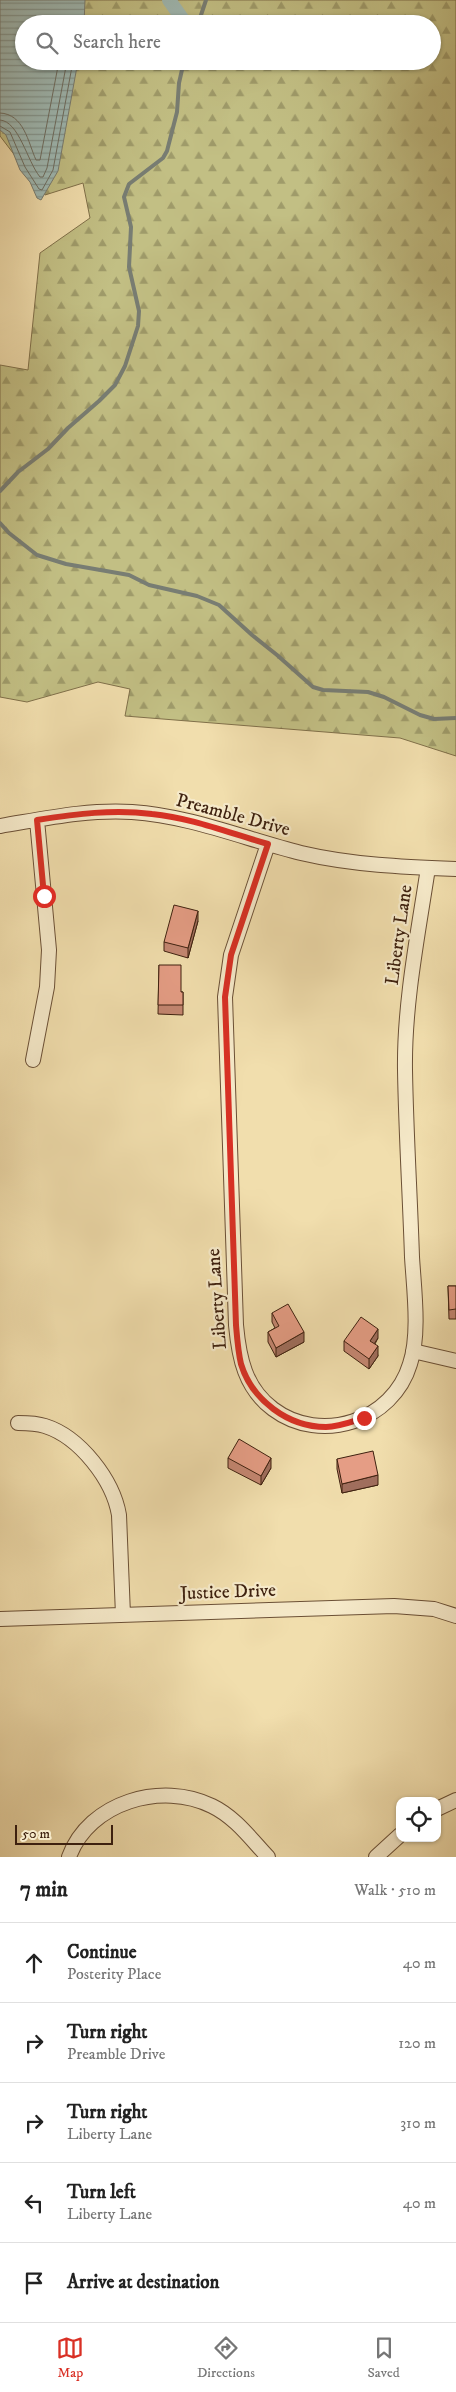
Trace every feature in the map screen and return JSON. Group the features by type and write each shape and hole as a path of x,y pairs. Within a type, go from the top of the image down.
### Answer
{"street":[{"name":"Preamble Drive","path":"0,826 107,812 153,814 196,822 268,844 347,862 456,869"},
{"path":"34,1060 47,987 49,950 37,820"},
{"name":"Liberty Lane","path":"268,844 231,955 225,997 236,1325 241,1363 254,1388 273,1409 298,1422 327,1427 346,1424 364,1418 379,1409 393,1396 404,1381 413,1351 414,1281 405,1039 428,868"},
{"path":"413,1351 456,1361"},
{"path":"18,1423 44,1426 58,1431 91,1461 110,1485 116,1499 119,1516 123,1615"},
{"name":"Justice Drive","path":"0,1620 394,1606 434,1609 456,1616"},
{"path":"69,1857 78,1840 100,1817 128,1801 161,1794 178,1796 212,1806 240,1827 268,1857"},
{"path":"441,1807 456,1800"},
{"path":"376,1857 396,1839"}],"green space":[{"path":"0,0 456,0 456,756 400,738 125,716 130,689 98,682 27,702 0,697 0,365 28,370 40,253 90,218 83,183 45,195 0,136"}],"water":[{"path":"0,0 85,0 84,15 15,15 15,70 76,70 58,171 41,200 37,198 30,182 20,170 6,135 0,130"}],"building":[{"path":"174,905 198,911 188,948 164,942"},
{"path":"159,965 181,965 183,1005 158,1005"},
{"path":"448,1286 456,1286 456,1309 449,1310"},
{"path":"288,1304 304,1332 276,1348 268,1332 279,1326 272,1313"},
{"path":"361,1317 378,1329 370,1341 378,1346 369,1359 344,1341"},
{"path":"239,1439 271,1458 261,1476 228,1458"},
{"path":"373,1451 378,1475 342,1484 337,1459"}],"waterway":[{"path":"169,0 180,15"},
{"path":"201,15 206,0"},
{"path":"0,491 18,472 48,449 68,428 99,401 115,385 125,366 138,326 139,311 129,267 131,227 124,197 129,184 163,158 167,151 177,112 182,70"},
{"path":"0,523 9,533 37,555 66,564 129,575 149,585 197,596 219,605 313,687 323,690 368,692 384,697 420,715 434,719 456,718"}],"route":[{"path":"44,896 37,820 84,813 130,812 153,814 196,822 268,844 231,955 225,997 236,1325 241,1363 248,1381 259,1396 273,1409 289,1419 307,1425 327,1427 346,1424 364,1418"}]}
